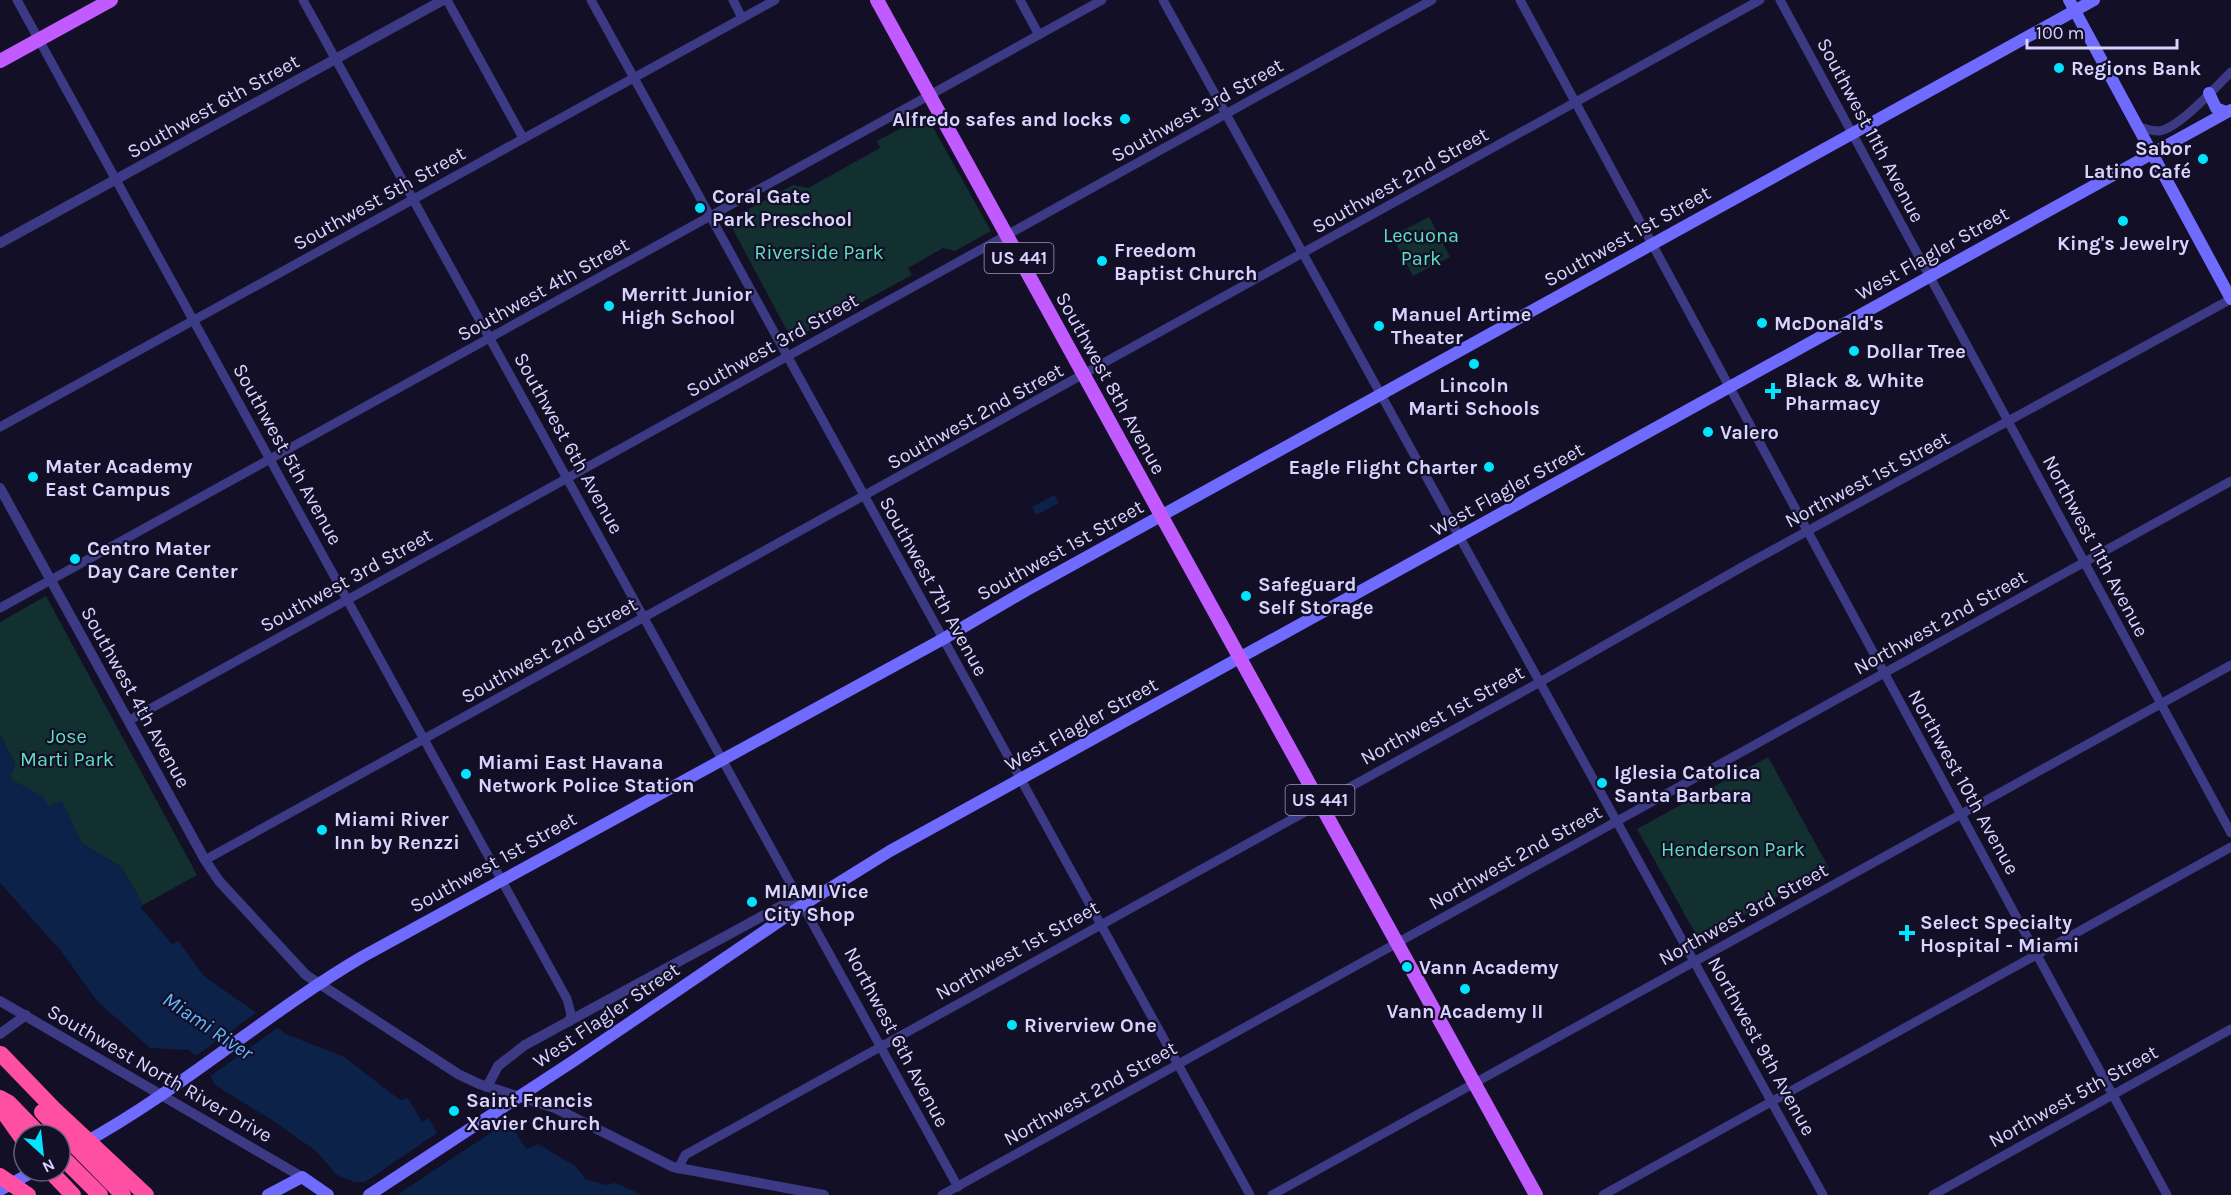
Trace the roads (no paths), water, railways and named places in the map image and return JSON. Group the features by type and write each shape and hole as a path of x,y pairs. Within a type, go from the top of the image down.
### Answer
{"highway":[{"path":"0,1053 6,1067 24,1092 123,1195"},
{"path":"0,1053 53,1108 146,1195"},
{"path":"0,1098 9,1102 29,1123"},
{"path":"0,1107 12,1124"},
{"path":"72,1168 100,1195"},
{"path":"0,1176 28,1195"},
{"path":"62,1183 73,1195"}],"main road":[{"path":"0,61 111,0"},
{"name":"Southwest 8th Avenue","path":"877,0 1240,659"},
{"name":"Southwest 1st Street","path":"72,1149 146,1107 336,973 502,879 943,639 1162,515 1653,244 1852,133 2072,5 2094,0"},
{"path":"2072,5 2231,299"},
{"path":"2209,93 2216,108 2229,111"},
{"name":"West Flagler Street","path":"369,1195 575,1060 803,905 890,851 2229,111"},
{"name":"US 441","path":"1240,659 1536,1195"},
{"path":"268,1195 302,1177 328,1195"}],"street":[{"name":"Southwest 5th Avenue","path":"17,0 567,999 571,1014 569,1022"},
{"name":"Southwest 6th Avenue","path":"303,0 803,905"},
{"name":"Southwest 6th Street","path":"0,243 445,0"},
{"path":"445,0 523,138"},
{"name":"Southwest 7th Avenue","path":"591,0 1250,1195"},
{"path":"733,0 742,18"},
{"name":"Southwest 5th Street","path":"0,427 774,0"},
{"path":"1020,0 1039,35"},
{"name":"Southwest 4th Street","path":"0,608 1102,0"},
{"name":"Northwest 9th Avenue","path":"1163,0 1823,1195"},
{"name":"Southwest 3rd Street","path":"128,721 1432,0"},
{"name":"Northwest 10th Avenue","path":"1520,0 2167,1195"},
{"name":"Southwest 2nd Street","path":"205,860 1760,0"},
{"name":"Southwest 11th Avenue","path":"1780,0 1930,276"},
{"path":"2136,126 2148,130 2164,129 2231,72"},
{"name":"Northwest 11th Avenue","path":"1930,276 2231,833"},
{"name":"Northwest 1st Street","path":"678,1169 685,1155 2231,299"},
{"name":"Northwest 2nd Street","path":"942,1195 2231,482"},
{"name":"Southwest 4th Avenue","path":"0,488 205,860 219,881 306,975 458,1074 487,1087 555,1108 678,1169 824,1195"},
{"name":"Northwest 3rd Street","path":"1272,1195 2231,665"},
{"path":"1603,1195 2231,846"},
{"name":"West Flagler Street","path":"487,1087 492,1075 512,1053 781,906 803,905"},
{"name":"Northwest 6th Avenue","path":"803,905 958,1187"},
{"name":"Southwest North River Drive","path":"0,1001 302,1177"},
{"path":"0,1034 26,1015"},
{"name":"Northwest 5th Street","path":"1933,1195 2231,1029"}],"water":[{"path":"1054,495 1059,503 1036,515 1032,507"},
{"name":"Miami River","path":"0,735 15,763 10,779 43,796 49,806 59,801 63,803 82,843 122,868 143,905 140,907 172,944 178,941 204,976 286,1034 344,1057 400,1100 408,1098 422,1122 429,1118 438,1134 451,1138 500,1125 504,1128 513,1128 526,1149 538,1144 575,1166 586,1179 605,1185 615,1183 643,1195 379,1195 363,1182 354,1182 337,1175 316,1151 272,1120 215,1085 204,1064 189,1050 150,1048 97,1001 62,952 0,883"}],"place":[{"name":"Regions Bank","path":"2059,68"},
{"name":"Alfredo safes and locks","path":"1125,119"},
{"name":"Sabor Latino Café","path":"2203,159"},
{"name":"Coral Gate Park Preschool","path":"700,208"},
{"name":"King's Jewelry","path":"2123,221"},
{"name":"Freedom Baptist Church","path":"1102,261"},
{"name":"Merritt Junior High School","path":"609,306"},
{"name":"McDonald's","path":"1762,323"},
{"name":"Manuel Artime Theater","path":"1379,326"},
{"name":"Dollar Tree","path":"1854,351"},
{"name":"Lincoln Marti Schools","path":"1474,364"},
{"name":"Black & White Pharmacy","path":"1773,391"},
{"name":"Valero","path":"1708,432"},
{"name":"Eagle Flight Charter","path":"1489,467"},
{"name":"Mater Academy East Campus","path":"33,477"},
{"name":"Centro Mater Day Care Center","path":"75,559"},
{"name":"Safeguard Self Storage","path":"1246,596"},
{"name":"Miami East Havana Network Police Station","path":"466,774"},
{"name":"Iglesia Catolica Santa Barbara","path":"1602,783"},
{"name":"Miami River Inn by Renzzi","path":"322,830"},
{"name":"MIAMI Vice City Shop","path":"752,902"},
{"name":"Select Specialty Hospital - Miami","path":"1907,933"},
{"name":"Vann Academy","path":"1407,967"},
{"name":"Vann Academy II","path":"1465,989"},
{"name":"Riverview One","path":"1012,1025"},
{"name":"Saint Francis Xavier Church","path":"454,1111"}],"park label":[{"name":"Lecuona Park","path":"1421,246"},
{"name":"Riverside Park","path":"819,252"},
{"name":"Jose Marti Park","path":"67,748"},
{"name":"Henderson Park","path":"1733,849"}]}
